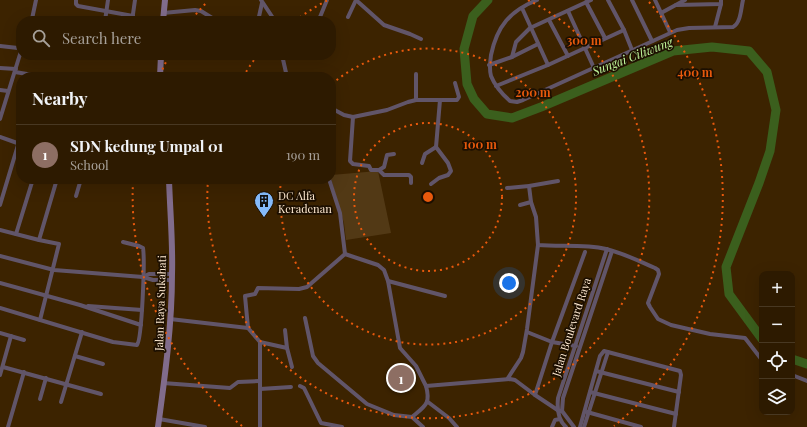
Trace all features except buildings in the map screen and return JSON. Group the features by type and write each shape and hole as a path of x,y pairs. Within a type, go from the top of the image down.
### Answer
{"main road":[{"path":"163,13 165,0"},
{"path":"160,72 161,60"},
{"name":"Jalan Raya Sukahati","path":"158,427 168,355 172,277 169,184"}],"street":[{"path":"33,16 36,0"},
{"path":"76,0 76,4 78,6 133,16 135,0"},
{"path":"106,16 108,0"},
{"path":"320,16 327,0"},
{"path":"348,16 356,0 384,25 421,39"},
{"path":"537,0 522,8 504,23 499,30 494,43 489,65 491,75 496,86 510,101 517,102 670,32 689,28 728,28 736,26 743,0"},
{"path":"512,57 516,42 530,28 591,0"},
{"path":"608,0 624,30 632,50"},
{"path":"632,0 652,41"},
{"path":"655,0 670,32"},
{"path":"661,13 685,0"},
{"path":"259,16 262,2"},
{"path":"262,2 272,16"},
{"path":"586,2 605,38"},
{"path":"676,5 721,2 715,27"},
{"path":"522,8 548,65"},
{"path":"163,13 195,10 201,11 209,16"},
{"path":"568,11 594,68"},
{"path":"549,20 568,56"},
{"path":"496,86 548,65 624,30"},
{"path":"489,65 512,57 538,44"},
{"path":"0,46 16,48"},
{"path":"0,119 19,60"},
{"path":"283,60 286,72"},
{"path":"0,68 21,72"},
{"path":"416,74 416,100"},
{"path":"336,111 344,115 353,117 382,112 416,100 458,98 455,83"},
{"path":"0,90 8,91"},
{"path":"432,184 439,178 448,175 451,172 448,163 436,147 440,100"},
{"path":"353,117 350,161 353,164 369,166 372,170 379,170 384,167 387,155 394,154"},
{"path":"0,137 16,143"},
{"path":"422,163 425,154 436,147"},
{"path":"0,206 16,156"},
{"path":"379,170 384,175 409,174 411,177 411,183"},
{"path":"507,188 558,181"},
{"path":"16,234 31,184"},
{"path":"39,240 55,184"},
{"path":"76,196 80,184"},
{"path":"331,184 340,213 345,254"},
{"path":"508,378 521,358 527,332 538,245 536,217 531,202 529,186"},
{"path":"520,205 531,202"},
{"path":"0,230 59,244 54,270 40,320"},
{"path":"0,308 118,343 137,345 139,342 142,310 143,248 123,242"},
{"path":"538,245 578,246 607,249 626,255 658,270 658,279 648,304 661,321 680,328 710,334 745,338 759,356"},
{"name":"Jalan Boulevard Raya","path":"560,411 558,398 607,249"},
{"name":"Jalan Boulevard Raya","path":"560,411 612,251"},
{"path":"535,396 552,342 585,252"},
{"path":"345,254 378,265 384,270 388,281 400,348 414,364 426,386 429,399 426,405 412,417"},
{"path":"287,348 260,342 248,328 246,295 255,294 258,288 299,289 307,287 345,254"},
{"path":"0,256 54,270 143,277 153,280 172,277"},
{"path":"388,281 445,296"},
{"path":"0,283 80,305 141,325"},
{"path":"80,305 142,310"},
{"path":"305,318 313,356 318,363 367,404 394,415 412,417 423,427"},
{"path":"170,319 248,328"},
{"path":"285,330 287,348 292,367"},
{"path":"61,402 82,332"},
{"path":"527,332 552,342 580,348"},
{"path":"0,333 24,340"},
{"path":"0,375 11,336"},
{"path":"260,342 260,427"},
{"path":"584,427 590,392 601,352 604,351 680,371 681,375 674,427"},
{"path":"580,427 595,393 608,352"},
{"path":"75,356 103,364"},
{"path":"3,367 101,394"},
{"path":"596,371 679,392"},
{"path":"8,427 24,372"},
{"path":"795,376 807,381"},
{"path":"40,399 46,378"},
{"path":"426,386 508,378 515,380 535,396 560,411 574,427"},
{"path":"163,383 230,388 238,382 259,381"},
{"path":"300,386 304,388 321,423 342,427"},
{"path":"260,389 291,387"},
{"path":"590,392 676,414"},
{"path":"428,402 449,418 457,427"},
{"path":"560,411 561,423 566,427"},
{"path":"586,412 641,427"},
{"path":"159,419 205,427"},
{"path":"552,427 555,420 560,419"}],"shaded area":[{"path":"378,171 391,233 346,240 344,223 332,184 336,184 336,175"}],"waterway":[{"name":"Sungai Ciliwung","path":"488,0 473,16 464,49 467,84 474,99 487,114 512,118 673,51 712,47 749,51 767,72 776,110 770,151 726,267 729,294 759,335"},
{"name":"Sungai Ciliwung","path":"795,360 807,364"}],"place":[{"name":"DC Alfa Keradenan","path":"264,218"},
{"name":"SDN kedung Umpal 01","path":"401,378"}]}
